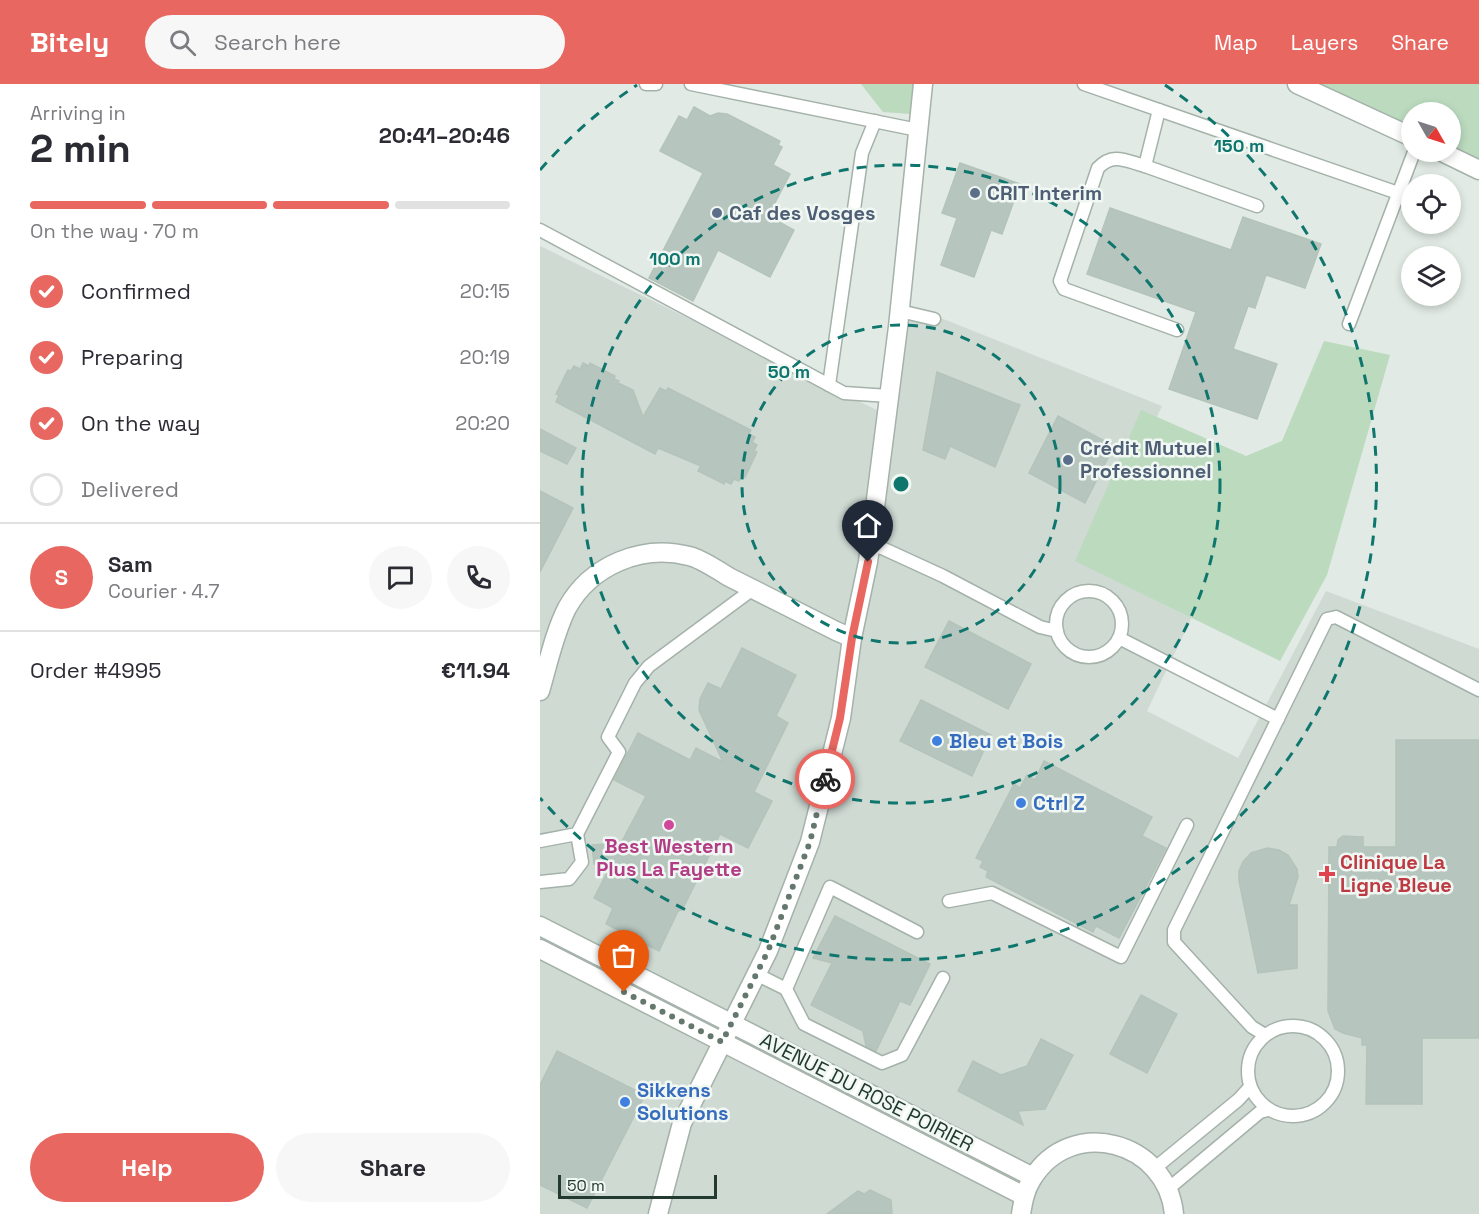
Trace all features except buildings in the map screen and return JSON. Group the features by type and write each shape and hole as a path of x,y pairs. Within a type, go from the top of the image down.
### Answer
{"street":[{"path":"658,1214 682,1123 768,951 810,842 840,718 852,638 870,546 900,311 923,84"},
{"path":"1297,84 1401,132"},
{"path":"1461,161 1479,170"},
{"path":"540,691 545,651 568,607 584,586 603,570 622,559 645,553 665,551 692,556 852,638"},
{"name":"AVENUE DU ROSE POIRIER","path":"540,926 1033,1177"},
{"name":"AVENUE DU ROSE POIRIER","path":"540,949 718,1049 1022,1205"},
{"path":"1022,1205 1033,1177 1047,1161 1064,1150 1083,1144 1104,1142 1123,1146 1140,1155 1155,1168 1168,1189 1174,1214"}],"lane":[{"path":"645,84 656,84"},
{"path":"691,84 918,130"},
{"path":"1084,84 1398,193"},
{"path":"1144,166 1159,110"},
{"path":"829,385 862,153 875,121"},
{"path":"1177,330 1064,289 1060,281 1098,168 1105,161 1116,158 1257,206"},
{"path":"1348,324 1410,162"},
{"path":"540,230 844,393 889,396"},
{"path":"900,311 934,319"},
{"path":"870,546 882,548 943,576 1040,627 1057,631"},
{"path":"540,882 569,879 582,862 578,834 619,752 608,737 634,683 649,666 753,589"},
{"path":"1096,592 1106,596 1120,612 1122,622 1119,638 1109,650 1100,655 1089,657 1078,655 1068,650 1061,641 1056,620 1066,601 1074,595 1096,592"},
{"path":"1265,1035 1252,1027 1174,942 1174,930 1327,619 1336,617 1479,690"},
{"path":"1119,638 1278,719"},
{"path":"949,901 993,893 1121,957 1187,825"},
{"path":"540,841 578,834"},
{"path":"786,989 830,887 917,932"},
{"path":"756,974 786,989 804,1024 882,1063 902,1055 943,978"},
{"path":"1292,1026 1306,1028 1319,1034 1330,1044 1339,1071 1330,1099 1319,1109 1306,1115 1293,1117 1268,1110 1258,1100 1250,1088 1249,1059 1255,1046 1265,1035 1292,1026"},
{"path":"1155,1168 1250,1088"},
{"path":"1168,1189 1260,1112 1268,1110"}],"shaded area":[{"path":"540,246 887,415 903,303 1162,406 1092,554 1199,602 1147,711 1238,758 1326,591 1479,649 1479,1214 540,1214"}],"green space":[{"path":"861,84 913,84 910,114 883,112"},
{"path":"1286,84 1479,84 1479,175 1450,162 1461,162 1461,102 1401,102 1401,139"},
{"path":"1324,341 1390,355 1327,575 1280,661 1075,561 1141,410 1246,456 1282,441"}],"way so far":[{"path":"624,992 722,1042 768,951 810,842 825,779"}],"place":[{"name":"CRIT Interim","path":"975,193"},
{"name":"Caf des Vosges","path":"717,213"},
{"name":"Crédit Mutuel Professionnel","path":"1068,460"},
{"name":"Bleu et Bois","path":"937,741"},
{"name":"Ctrl Z","path":"1021,803"},
{"name":"Best Western Plus La Fayette","path":"669,825"},
{"name":"Clinique La Ligne Bleue","path":"1327,874"},
{"name":"Sikkens Solutions","path":"625,1102"}],"route":[{"path":"825,779 840,718 852,638 868,562"}]}
